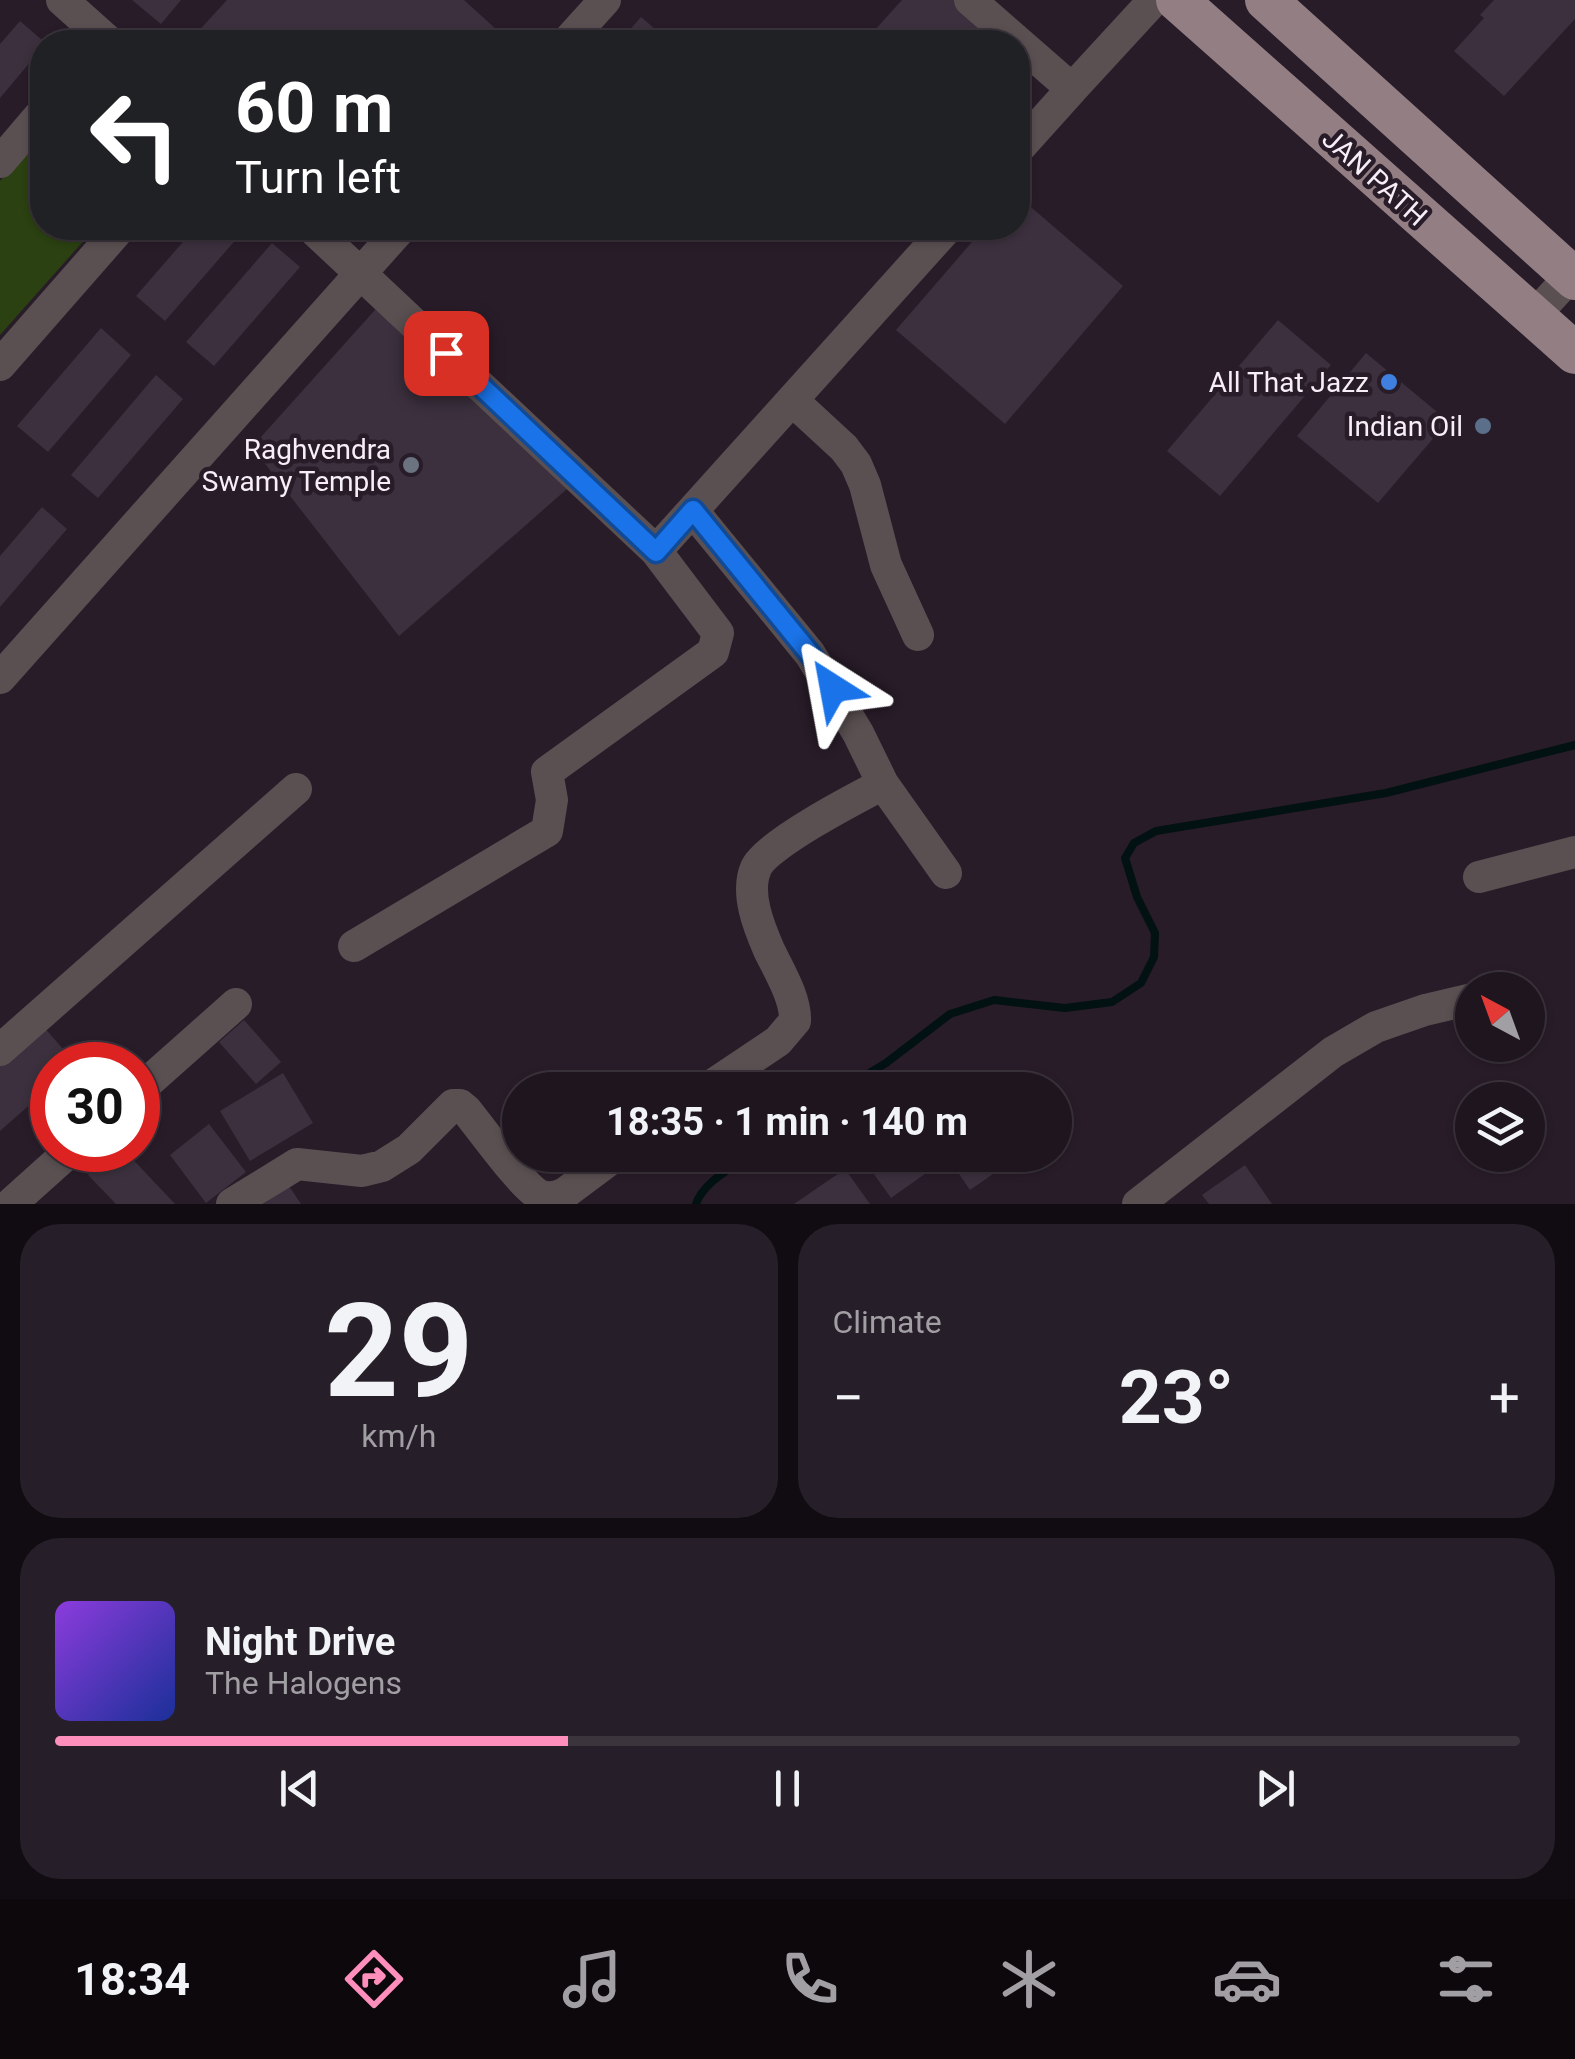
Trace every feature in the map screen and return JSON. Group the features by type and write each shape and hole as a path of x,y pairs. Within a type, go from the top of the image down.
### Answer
{"main road":[{"name":"JAN PATH","path":"1177,0 1575,353"},
{"path":"1266,0 1574,275"}],"street":[{"path":"62,0 94,30"},
{"path":"578,30 605,0"},
{"path":"970,0 1004,30"},
{"path":"1030,136 1154,0"},
{"path":"1030,52 1072,89"},
{"path":"0,162 30,127"},
{"path":"0,365 109,240"},
{"path":"325,240 656,552 718,632 713,652 547,772 552,800 547,831 354,946"},
{"path":"0,678 390,240"},
{"path":"656,552 936,240"},
{"path":"1533,317 1574,275"},
{"path":"792,400 856,464 886,565 918,635"},
{"path":"693,510 810,654 858,733 883,784 946,873"},
{"path":"732,1072 778,1041 795,1022 794,1005 752,894 756,867 772,850 883,784"},
{"path":"0,1050 296,789"},
{"path":"1480,877 1575,852"},
{"path":"1138,1204 1333,1052 1376,1027 1455,1003"},
{"path":"160,1071 236,1004"},
{"path":"232,1204 296,1164 362,1171 382,1166 409,1149 454,1105 466,1110 502,1154"},
{"path":"5,1197 40,1172"},
{"path":"517,1172 542,1196 556,1197 593,1172"}],"green space":[{"path":"30,146 30,240 84,240 0,335 0,181"}],"building":[{"path":"132,0 181,0 161,24"},
{"path":"227,0 464,0 497,30 199,30"},
{"path":"902,0 954,0 988,30 875,30"},
{"path":"1494,0 1575,0 1575,19 1504,96 1454,51 1484,18 1480,15"},
{"path":"641,17 656,30 630,30"},
{"path":"20,21 30,30 30,62 0,98 0,44"},
{"path":"1030,206 1123,286 1005,424 896,330 974,240 1030,240"},
{"path":"185,240 236,240 165,321 136,296"},
{"path":"272,243 300,267 214,366 186,342"},
{"name":"Raghvendra Swamy Temple","path":"383,301 575,482 399,636 252,447"},
{"path":"1278,320 1331,365 1220,496 1167,451"},
{"path":"101,328 131,355 48,452 17,426"},
{"path":"1366,353 1448,421 1378,503 1297,436"},
{"path":"156,375 183,399 98,498 71,475"},
{"path":"42,507 67,529 0,607 0,556"},
{"path":"244,1020 281,1062 256,1084 219,1042"},
{"path":"43,1026 57,1042 30,1042 30,1104 0,1131 0,1064"},
{"path":"283,1073 313,1123 250,1161 220,1111"},
{"path":"209,1124 246,1172 206,1203 170,1155"},
{"path":"1245,1165 1272,1204 1209,1204 1202,1195"},
{"path":"145,1172 175,1204 116,1204 88,1175"},
{"path":"841,1172 847,1172 870,1204 794,1204"},
{"path":"872,1172 928,1172 891,1198"},
{"path":"958,1172 996,1172 970,1190"},
{"path":"289,1186 301,1204 263,1204"}],"waterway":[{"path":"871,1072 950,1014 994,1000 1065,1008 1112,1002 1141,983 1154,957 1155,933 1137,897 1125,858 1134,843 1156,831 1386,793 1575,745"},
{"path":"696,1204 711,1182 724,1172"}],"place":[{"name":"All That Jazz","path":"1389,382"},
{"name":"Indian Oil","path":"1483,426"},
{"name":"Raghvendra Swamy Temple","path":"411,465"}],"route":[{"path":"446,353 656,552 693,510 833,688"}]}
